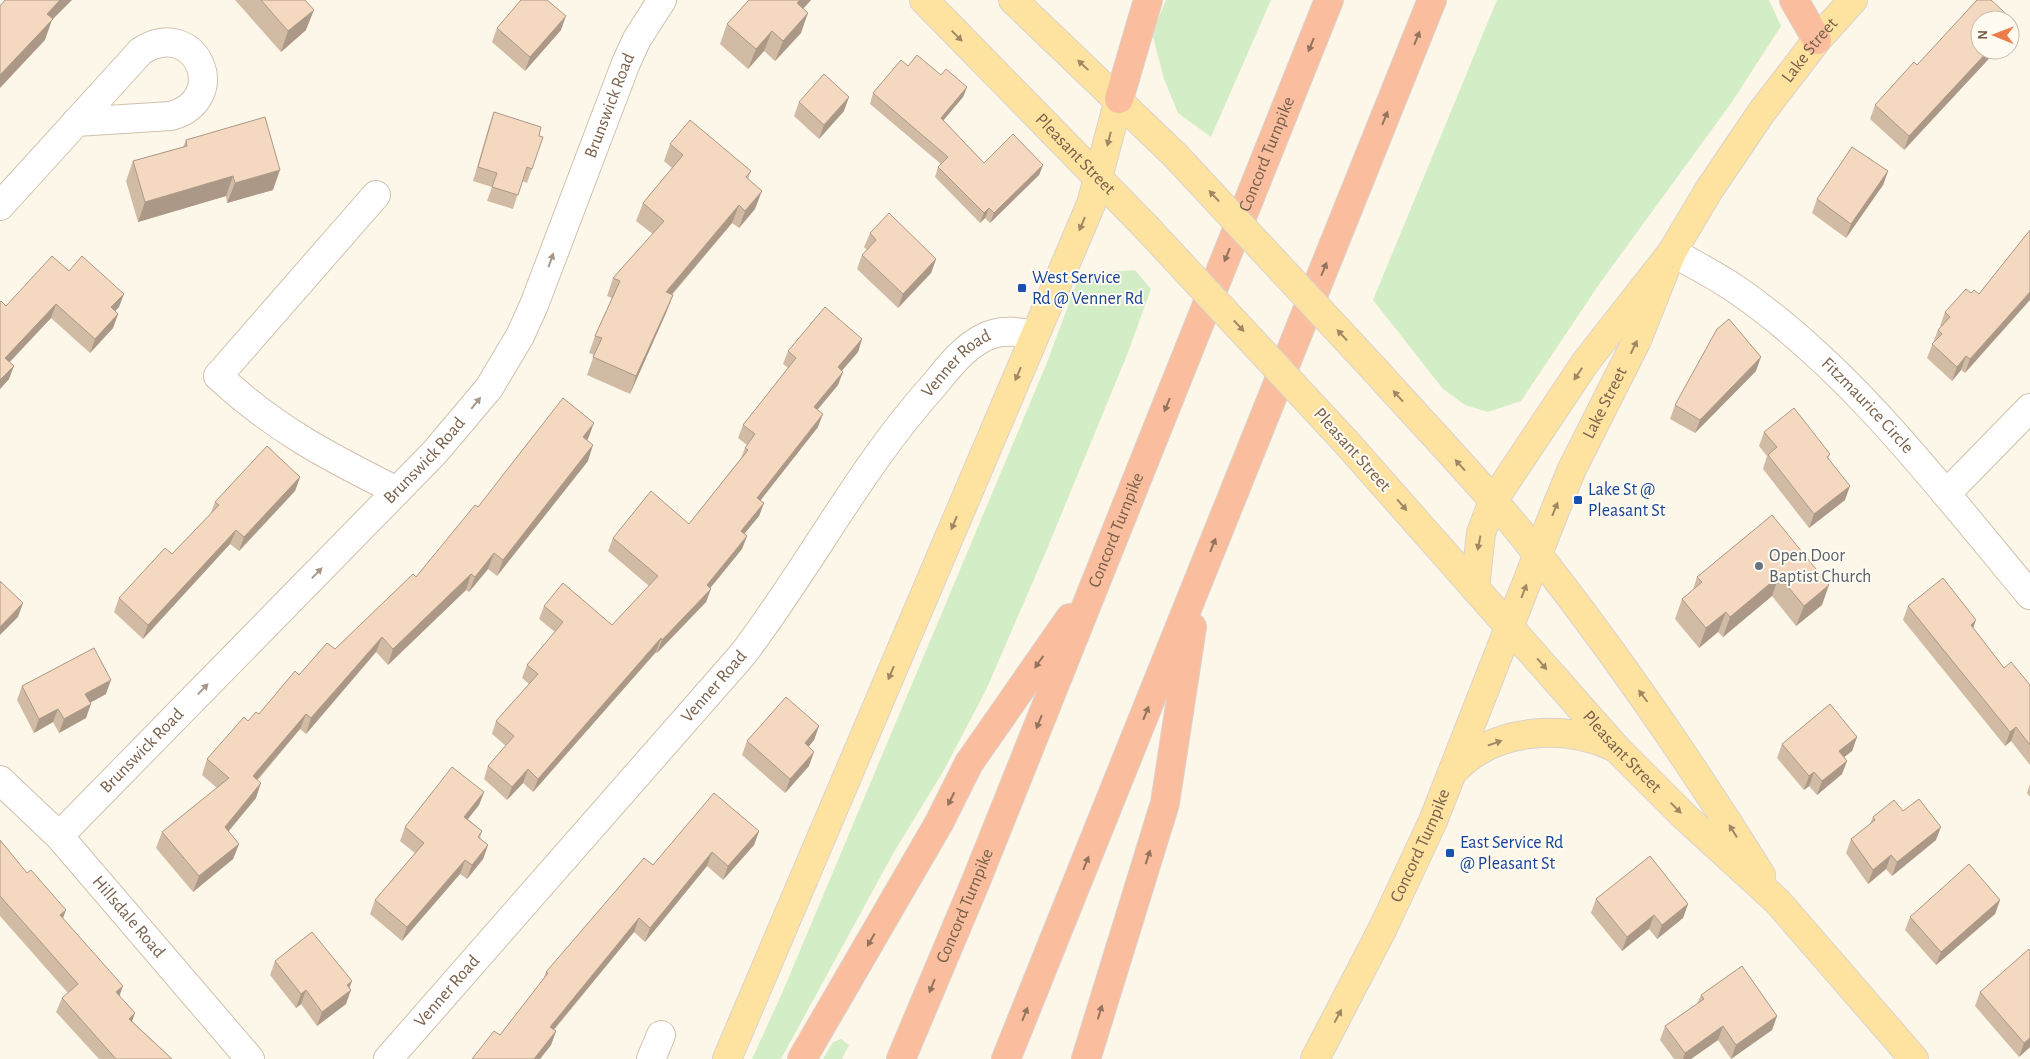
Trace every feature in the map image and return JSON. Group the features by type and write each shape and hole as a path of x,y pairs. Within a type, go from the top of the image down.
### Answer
{"highway":[{"path":"1119,99 1148,0"},
{"name":"Concord Turnpike","path":"901,1059 1097,580 1329,0"},
{"path":"1006,1059 1432,0"},
{"path":"1794,0 1817,40"},
{"path":"1086,1059 1165,803 1199,579"},
{"path":"802,1059 939,823 969,762 1097,580"}],"main road":[{"name":"Pleasant Street","path":"924,0 1146,227 1346,442 1617,748 1703,834 1778,902 1914,1059"},
{"name":"Pleasant Street","path":"1013,0 1119,99 1175,155 1376,370 1493,501 1538,555 1683,752 1778,902"},
{"name":"Lake Street","path":"1475,588 1480,541 1493,501 1585,362 1672,252 1748,132 1817,40 1852,0"},
{"path":"727,1059 1091,204 1119,99"},
{"name":"Lake Street","path":"1510,628 1572,470 1637,340 1672,252"},
{"name":"Concord Turnpike","path":"1315,1059 1391,912 1455,770 1510,628"},
{"path":"1455,770 1465,760 1484,747 1509,738 1535,734 1576,734 1617,748"}],"street":[{"name":"Brunswick Road","path":"59,836 397,491 472,410 509,357 534,305 626,63 637,39 662,0"},
{"path":"0,206 76,122"},
{"path":"376,195 218,376 242,398 291,435 331,458 397,491"},
{"name":"Fitzmaurice Circle","path":"1672,252 1742,294 1800,341 1879,417 2030,595"},
{"name":"Venner Road","path":"388,1059 743,654 779,604 875,457 928,391 960,356 982,338 1007,332 1034,336"},
{"path":"1946,494 2030,408"},
{"name":"Hillsdale Road","path":"0,780 59,836 250,1059"}],"green space":[{"path":"1166,0 1271,0 1211,137 1178,113 1164,79 1152,33"},
{"path":"1497,0 1769,0 1781,26 1732,102 1600,283 1521,401 1488,412 1465,405 1443,389 1373,300"},
{"path":"1135,270 1151,289 1127,355 1047,549 986,690 944,770 894,852 781,1059 752,1059 783,991 1046,365 1080,274"},
{"path":"841,1039 849,1045 842,1059 823,1059 833,1042"}],"building":[{"path":"5,0 60,0 47,14 53,19 0,75 0,6"},
{"path":"261,0 305,0 314,10 288,31"},
{"path":"521,0 547,0 566,16 530,57 497,28"},
{"path":"749,0 800,0 797,3 808,13 783,41 772,31 756,49 727,24"},
{"path":"1977,0 1991,0 2002,10 1970,10 1970,60 1980,60 1909,136 1875,105 1914,62 1917,65"},
{"path":"917,55 941,75 946,69 967,87 941,118 984,163 1013,134 1043,165 994,213 989,208 984,213 938,167 948,157 873,93 901,60 908,66"},
{"path":"824,74 849,97 824,125 799,102"},
{"path":"494,112 541,127 539,136 543,137 532,169 527,167 518,195 492,187 497,173 478,167"},
{"path":"265,117 280,170 235,183 233,176 145,202 133,161 187,146 186,140"},
{"path":"690,120 751,171 746,177 762,191 745,211 739,205 666,292 673,295 636,376 593,357 602,338 595,336 620,281 613,278 664,221 643,203 683,155 670,144"},
{"path":"1852,147 1888,171 1851,224 1817,199"},
{"path":"889,213 936,259 903,294 862,255 876,240 870,233"},
{"path":"2030,230 2030,292 1970,359 1966,356 1957,367 1932,344 1942,334 1938,330 1950,317 1945,312 1966,289 1971,293 1974,290 1979,294"},
{"path":"52,256 69,271 82,256 124,294 111,307 118,314 95,339 56,304 5,358 14,366 0,380 0,302 6,306"},
{"path":"825,307 862,339 838,367 843,372 814,407 823,414 757,498 764,503 741,531 747,536 707,585 711,589 662,640 661,638 538,779 528,769 512,787 488,766 514,736 496,721 538,674 527,665 563,622 544,606 563,583 612,625 658,576 613,538 651,491 689,524 748,450 745,448 755,434 743,425 796,358 788,351"},
{"path":"1729,319 1761,357 1700,420 1675,405 1717,329"},
{"path":"563,398 594,423 583,437 593,445 503,560 494,553 475,577 471,574 393,649 382,637 311,718 306,714 253,776 261,783 225,827 239,844 199,876 162,832 229,778 207,759 244,717 248,721 256,712 259,714 295,671 299,675 327,643 335,649 413,574 416,577 475,505 478,507"},
{"path":"1794,408 1830,454 1827,457 1850,486 1814,514 1768,455 1777,447 1764,432"},
{"path":"267,446 300,477 244,537 236,530 148,625 119,598 165,548 172,554 219,505 215,502"},
{"name":"Open Door Baptist Church","path":"1772,515 1829,585 1804,606 1779,576 1730,617 1726,612 1706,628 1682,599 1702,582 1697,577"},
{"path":"1943,578 1976,620 1971,625 2004,668 2011,662 2030,685 2030,745 2016,727 2010,732 1908,606"},
{"path":"0,581 23,603 0,627"},
{"path":"94,648 111,680 85,694 91,704 64,719 58,709 39,719 22,686"},
{"path":"786,697 819,726 805,743 814,752 790,779 747,741"},
{"path":"1830,704 1857,737 1839,751 1847,761 1822,781 1814,772 1809,776 1782,744"},
{"path":"452,767 484,792 464,817 482,831 478,837 488,845 472,865 465,860 407,927 375,900 424,843 405,827"},
{"path":"714,793 759,831 728,866 712,852 650,928 639,918 550,1027 556,1031 534,1059 472,1059 494,1031 500,1035 548,973 546,972 644,858 653,865"},
{"path":"1919,799 1941,827 1897,862 1891,855 1873,870 1851,839 1875,820 1873,817 1894,800 1903,811"},
{"path":"0,840 27,873 31,870 66,910 60,915 123,986 116,992 135,1013 129,1019 172,1059 116,1059 62,998 78,984 0,896"},
{"path":"1650,856 1688,904 1662,925 1654,915 1627,937 1596,899"},
{"path":"1969,864 2000,900 1941,952 1910,917"},
{"path":"312,932 352,981 347,985 351,990 322,1012 306,990 301,994 275,961"},
{"path":"2029,949 2030,1038 2024,1043 1980,992"},
{"path":"1742,966 1777,1016 1736,1045 1723,1026 1685,1053 1665,1026 1704,999 1701,995"}],"place":[{"name":"West Service Rd @ Venner Rd","path":"1022,288"},
{"name":"Lake St @ Pleasant St","path":"1578,500"},
{"name":"Open Door Baptist Church","path":"1759,566"},
{"name":"East Service Rd @ Pleasant St","path":"1450,853"}]}
